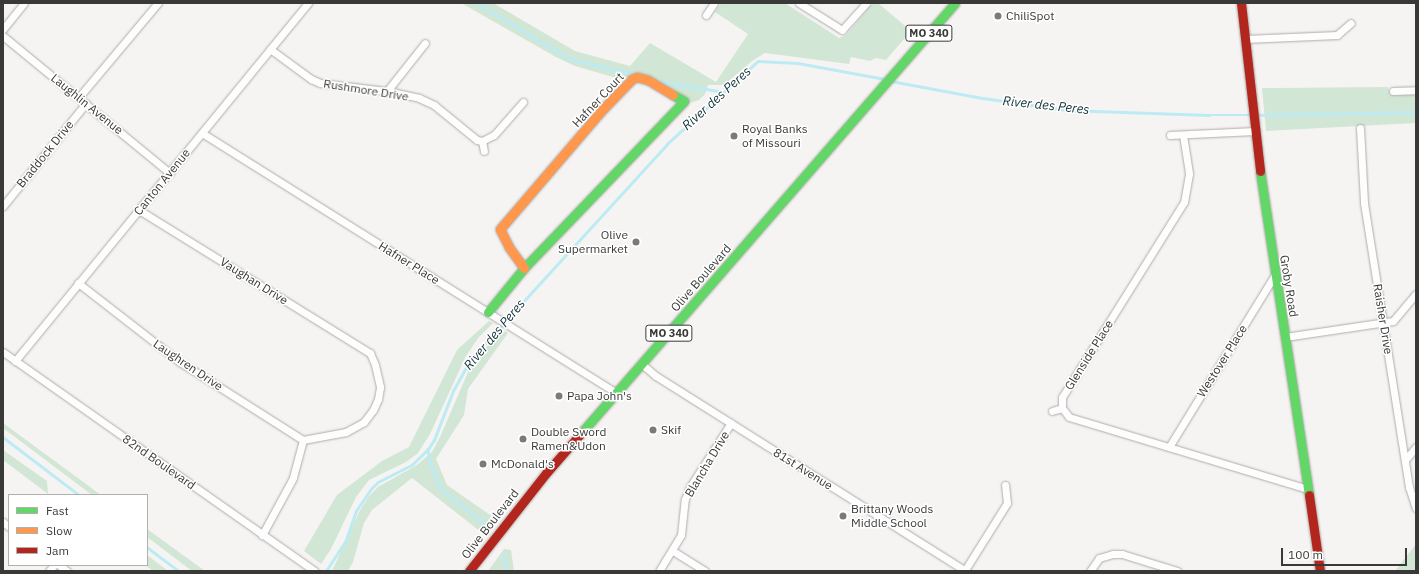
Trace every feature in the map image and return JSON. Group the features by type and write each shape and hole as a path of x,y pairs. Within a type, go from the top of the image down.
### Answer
{"street":[{"path":"3,29 24,3"},
{"path":"79,97 158,3"},
{"name":"Canton Avenue","path":"15,361 308,3"},
{"path":"706,15 714,3"},
{"path":"799,3 842,30 866,3"},
{"name":"Olive Boulevard","path":"469,571 547,472 955,3"},
{"name":"Groby Road","path":"1241,3 1254,128 1320,571"},
{"path":"1245,39 1337,35 1351,23"},
{"name":"Laughlin Avenue","path":"3,36 170,173"},
{"path":"387,91 425,43"},
{"name":"Rushmore Drive","path":"270,49 311,79 320,83 387,91 419,98 434,105 471,136 482,141"},
{"name":"Hafner Court","path":"491,314 524,268 684,102 648,80 637,77 632,79 598,114 500,229 509,247 524,268"},
{"path":"1393,91 1416,90"},
{"path":"484,151 482,141 494,135 523,102"},
{"name":"Braddock Drive","path":"3,206 86,103"},
{"path":"1170,135 1254,128"},
{"name":"Raisher Drive","path":"1360,128 1364,203 1409,488 1416,508"},
{"name":"Hafner Place","path":"202,133 616,393"},
{"name":"Glenside Place","path":"1062,408 1062,397 1184,202 1189,174 1183,135"},
{"name":"Vaughan Drive","path":"139,210 370,353 375,365 380,387 378,399 373,410 364,422 346,432 304,440"},
{"name":"Westover Place","path":"1169,447 1275,275"},
{"name":"Laughren Drive","path":"78,283 180,362 304,440"},
{"path":"1285,337 1393,321 1416,294"},
{"name":"82nd Boulevard","path":"3,352 315,571"},
{"name":"81st Avenue","path":"642,364 656,376 966,571"},
{"path":"1052,411 1062,408 1069,416 1307,489"},
{"name":"Blancha Drive","path":"659,571 673,551 681,535 685,499 731,423"},
{"path":"262,535 293,478 304,440"},
{"path":"1405,460 1416,447"},
{"path":"966,571 1007,503 1005,485"},
{"path":"673,551 705,571"},
{"path":"1090,571 1099,558 1114,554 1122,554 1177,571"}],"green space":[{"path":"461,3 493,3 575,51 630,66 650,43 716,82 748,34 715,12 721,3 785,3 839,38 846,35 873,3 878,3 911,31 886,60 876,58 870,61 851,57 849,64 765,53 752,61 724,85 708,85 705,94 699,100 690,103 666,85 632,76 620,79 575,66 556,57"},
{"path":"1388,87 1390,95 1416,94 1416,123 1266,131 1262,88"},
{"path":"489,321 493,323 479,337 466,356 430,434 418,453 406,462 369,480 356,497 331,549 321,564 304,551 337,495 382,461 409,447 457,350"},
{"path":"505,331 508,333 468,389 464,415 436,459 447,485 493,517 481,532 412,478 372,510 364,523 353,562 348,571 332,571 359,512 369,496 378,487 417,465 432,452 476,356"},
{"path":"3,423 100,494 91,494 3,428"},
{"path":"3,450 47,481 48,494 3,460"},
{"path":"148,530 205,571 192,571 148,538"},
{"path":"1416,544 1416,571 1395,571"},
{"path":"504,549 511,550 514,571 488,571"},
{"path":"148,556 168,571 153,571 146,566 148,566"}],"waterway":[{"path":"477,3 570,59 633,74"},
{"name":"River des Peres","path":"326,571 346,540 356,511 370,490 378,482 412,465 428,449 434,440 453,391 470,360 667,144 758,61 798,63 885,79"},
{"path":"655,80 723,92"},
{"name":"River des Peres","path":"891,81 983,98 1066,110 1250,115"},
{"name":"River des Peres","path":"1255,115 1416,112"},
{"name":"River des Peres","path":"3,437 78,494"},
{"path":"428,449 430,462 441,489 484,523"},
{"name":"River des Peres","path":"148,548 179,571"},
{"path":"503,555 507,571"}],"traffic: fast":[{"path":"582,432 955,3"},
{"path":"488,312 524,268 684,101 673,95"},
{"path":"1260,171 1309,495"}],"traffic: slow":[{"path":"524,268 509,247 500,229 602,110 632,79 637,77 648,80 673,95"}],"traffic: jam":[{"path":"1241,3 1260,171"},
{"path":"469,571 547,472 582,432"},
{"path":"1309,495 1320,571"}],"place":[{"name":"ChiliSpot","path":"998,16"},
{"name":"Royal Banks of Missouri","path":"734,136"},
{"name":"Olive Supermarket","path":"636,242"},
{"name":"Papa John's","path":"559,396"},
{"name":"Skif","path":"653,430"},
{"name":"Double Sword Ramen&Udon","path":"523,439"},
{"name":"McDonald's","path":"483,464"},
{"name":"Brittany Woods Middle School","path":"843,516"}]}
